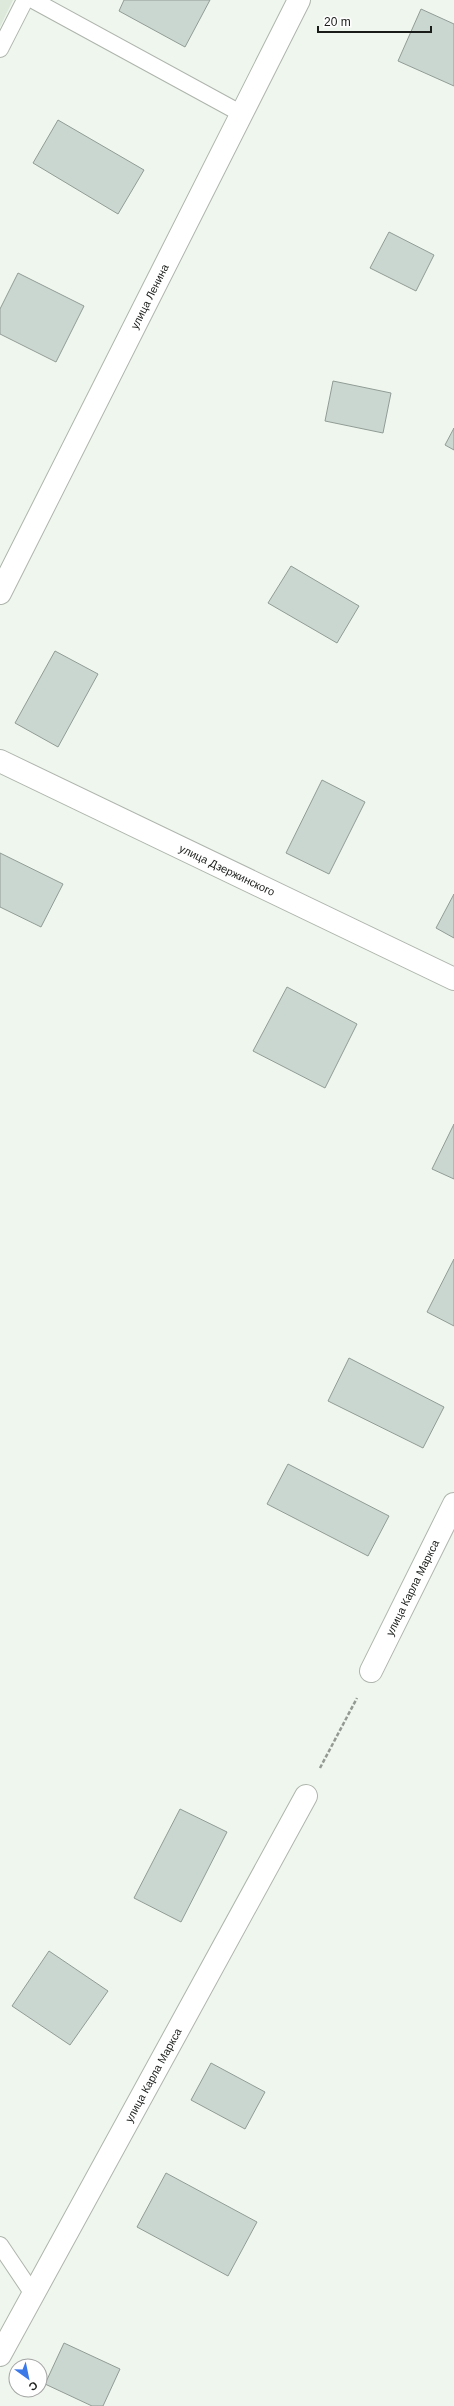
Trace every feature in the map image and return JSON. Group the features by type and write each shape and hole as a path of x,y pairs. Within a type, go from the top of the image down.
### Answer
{"street":[{"name":"улица Ленина","path":"0,593 299,0"},
{"name":"улица Дзержинского","path":"0,761 454,979"},
{"name":"улица Карла Маркса","path":"371,1671 454,1504"},
{"name":"улица Карла Маркса","path":"0,2356 306,1796"}],"lane":[{"path":"0,49 25,0"},
{"path":"33,0 242,114"},
{"path":"0,2245 33,2294"}],"path":[{"path":"306,1796 371,1671"}],"shaded area":[{"path":"0,0 13,0 0,27"}],"building":[{"path":"124,0 210,0 185,47 119,11"},
{"path":"421,9 454,24 454,86 398,61"},
{"path":"58,120 144,170 118,214 33,163"},
{"path":"389,232 434,255 416,291 370,268"},
{"path":"18,273 84,306 56,362 0,334 0,309"},
{"path":"333,381 391,393 383,433 325,421"},
{"path":"454,428 454,450 445,445"},
{"path":"291,566 359,606 337,643 268,603"},
{"path":"55,651 98,674 58,747 15,723"},
{"path":"322,780 365,802 329,874 286,853"},
{"path":"0,853 63,884 41,927 0,907"},
{"path":"454,894 454,938 436,928"},
{"path":"287,987 357,1024 325,1088 253,1051"},
{"path":"454,1124 454,1179 432,1169"},
{"path":"454,1259 454,1326 427,1312"},
{"path":"349,1358 444,1407 423,1448 328,1401"},
{"path":"288,1464 389,1516 368,1556 267,1504"},
{"path":"180,1809 227,1832 181,1922 134,1898"},
{"path":"49,1951 108,1991 70,2045 12,2006"},
{"path":"211,2063 265,2092 245,2129 191,2100"},
{"path":"166,2173 257,2222 228,2276 137,2227"},
{"path":"64,2343 120,2369 103,2406 92,2406 48,2385 48,2378"}]}
